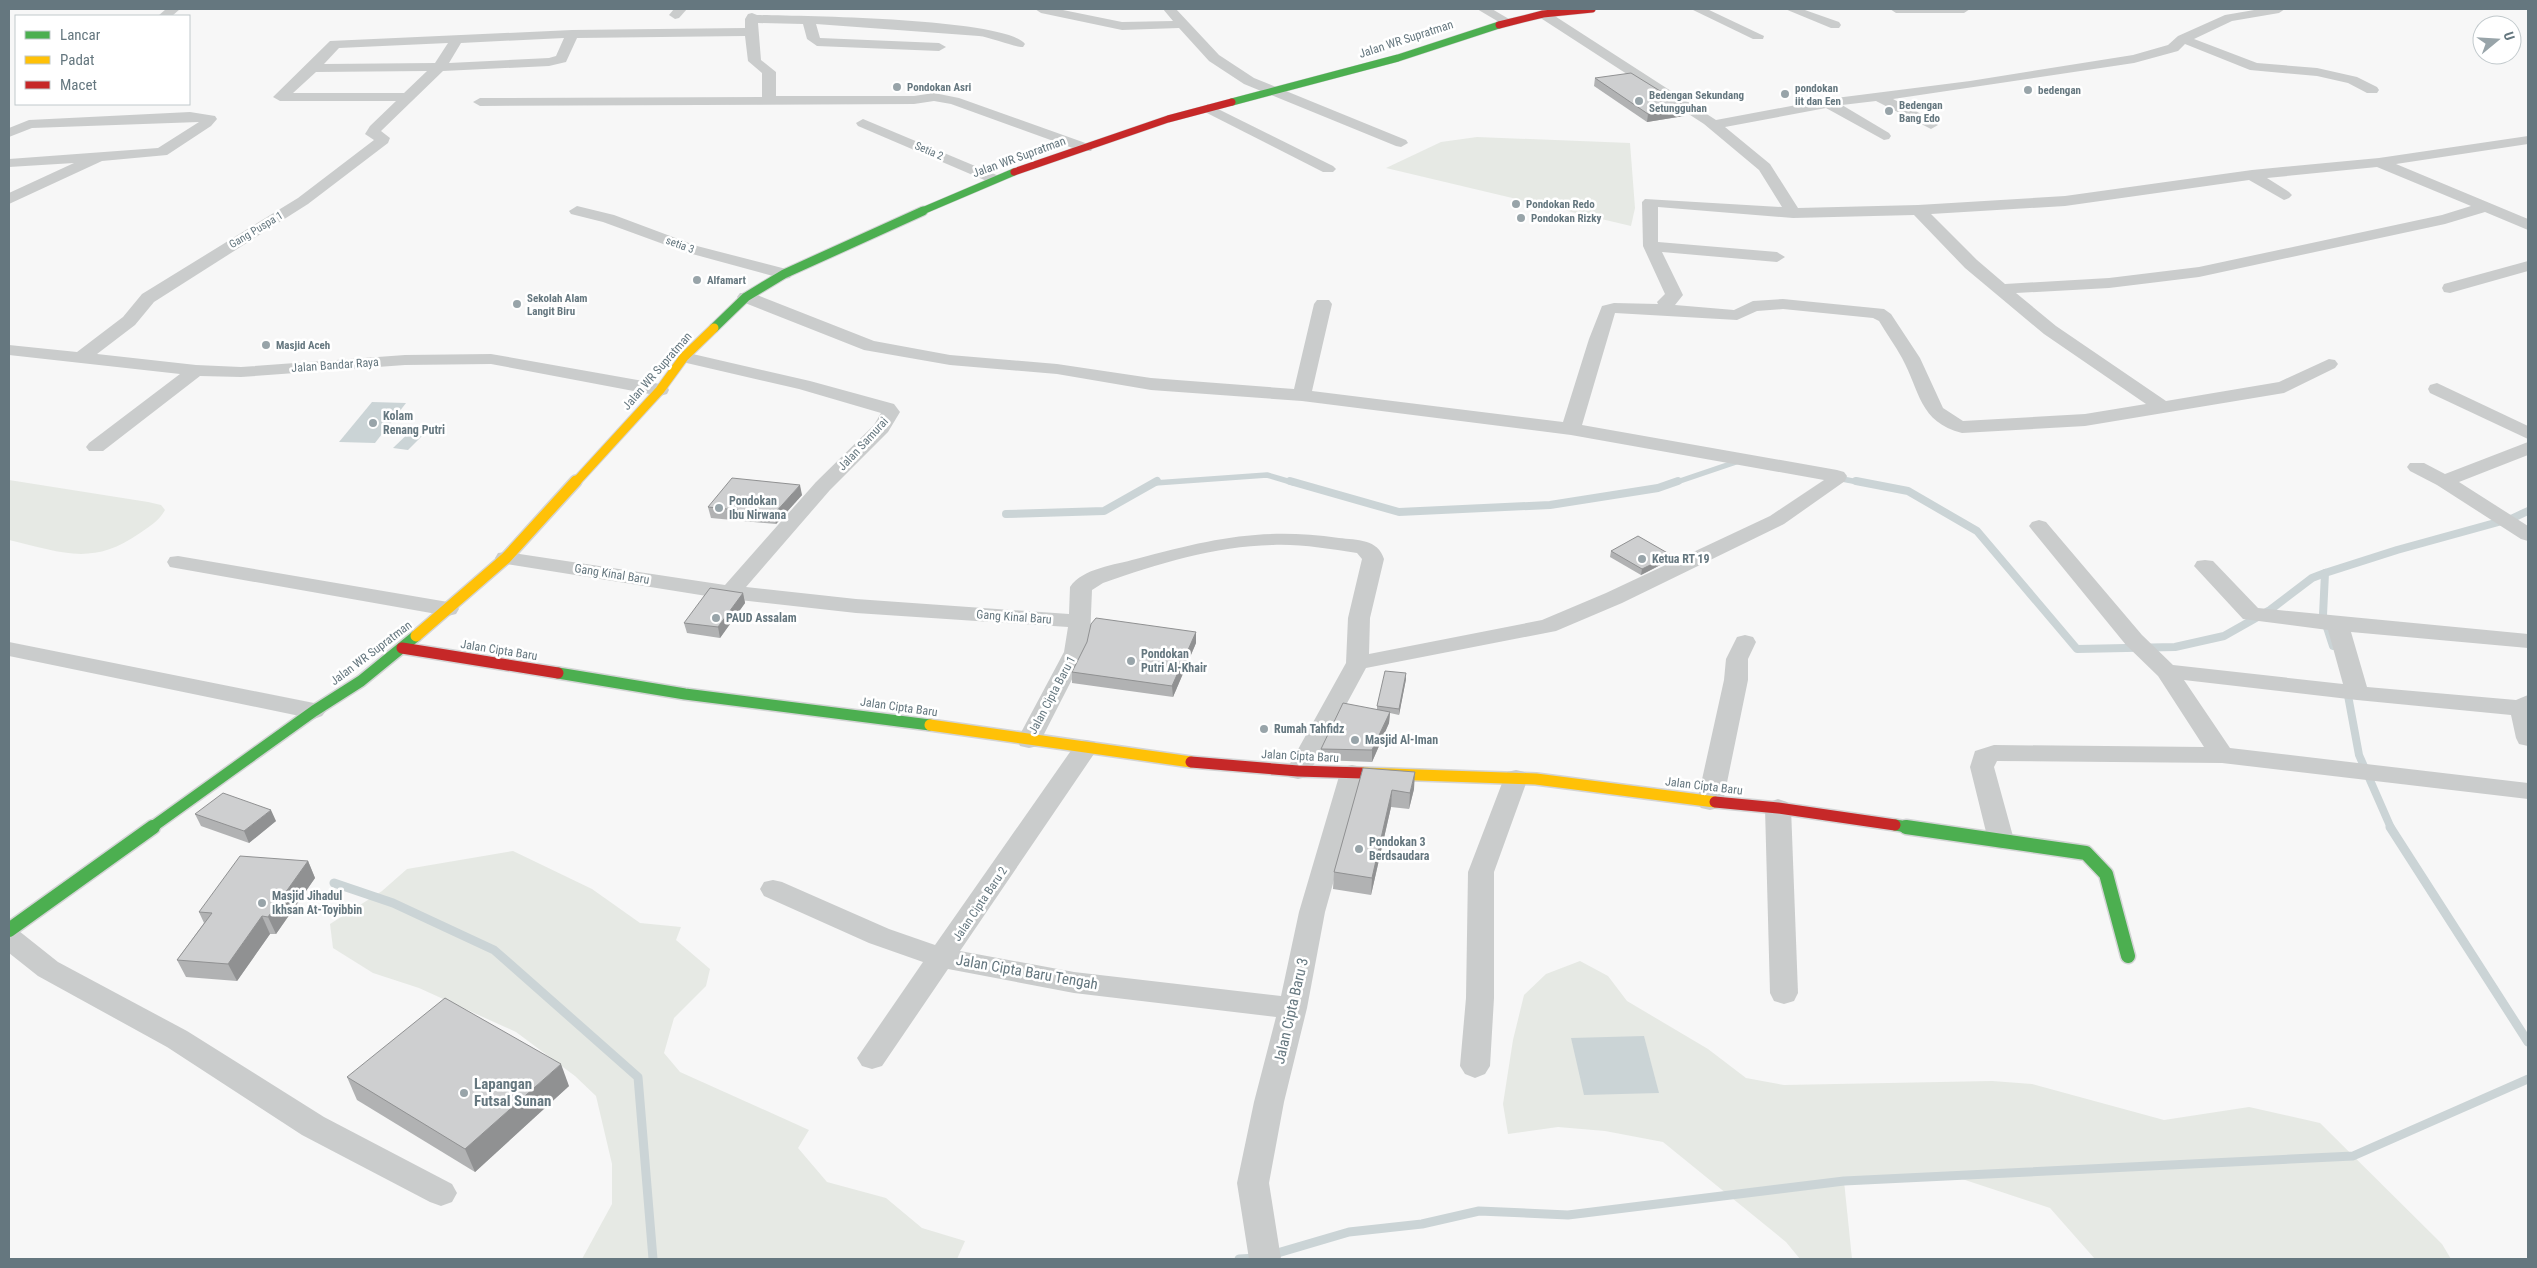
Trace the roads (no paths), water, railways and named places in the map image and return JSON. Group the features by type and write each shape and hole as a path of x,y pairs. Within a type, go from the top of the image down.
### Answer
{"main road":[{"name":"Jalan WR Supratman","path":"9,930 314,712 361,681 402,648 506,558 660,390 684,357 746,298 784,274 994,179 1168,119 1398,58 1508,22 1544,14 1592,9"},
{"name":"Jalan Cipta Baru","path":"402,648 685,694 819,710 1187,762 1298,771 1516,778 1583,784 1710,802 1778,808 2086,853 2106,874 2128,956"}],"street":[{"path":"1041,9 1122,26 1182,24"},
{"path":"1168,9 1214,58 1249,80 1311,108 1401,143"},
{"path":"1483,9 1508,22"},
{"path":"1697,9 1758,36"},
{"path":"1791,9 1835,25"},
{"path":"1896,9 1964,9"},
{"path":"1712,125 1828,103 1970,85 2134,58 2173,48 2183,39 2229,18 2279,9"},
{"path":"769,100 769,72 756,64 750,32 753,14 977,32 1018,44"},
{"path":"1544,14 1712,125 1765,167 1793,212"},
{"path":"809,20 814,39 817,42 939,46"},
{"path":"457,39 439,67 408,99 280,97 313,68 335,44 572,34 750,32"},
{"path":"313,68 439,67 556,60 561,58 572,34"},
{"path":"2183,39 2255,67 2317,72 2352,80 2372,90"},
{"path":"1877,96 1931,125"},
{"path":"480,102 914,100 934,97 954,101 1086,148"},
{"name":"Gang Puspa 1","path":"82,357 129,321 148,298 303,201 383,140 383,138 372,134 408,99"},
{"path":"1828,103 1884,136"},
{"path":"1208,108 1328,169"},
{"path":"9,132 28,124 190,116 210,119 162,152 9,163"},
{"name":"Setia 2","path":"863,123 994,179"},
{"path":"1668,310 1666,302 1674,295 1652,246 1649,219 1651,214 1650,202 1793,212 1861,213 2065,201 2252,175 2379,162 2528,140"},
{"path":"9,200 99,157"},
{"path":"2379,162 2528,225"},
{"path":"9,167 63,174"},
{"path":"2252,175 2284,195"},
{"path":"2001,289 2109,283 2199,272 2445,219 2486,207"},
{"path":"1918,210 1971,264 2050,330 2163,407"},
{"name":"setia 3","path":"577,211 608,218 691,249 784,274"},
{"path":"1652,246 1777,257"},
{"path":"2450,288 2528,266"},
{"path":"746,298 870,346 950,360 1057,369 1150,384 1302,395 1571,429 1836,479 1777,520 1614,598 1548,626 1357,663"},
{"path":"1302,395 1323,304"},
{"path":"1571,429 1599,341 1602,322 1608,310 1614,308 1737,315 1753,306 1783,304 1878,312 1885,318 1911,358 1935,411 1950,423 1962,427 2085,420 2284,387 2329,364"},
{"name":"Jalan Bandar Raya","path":"9,350 196,370 241,372 405,360 490,358 660,390"},
{"name":"Jalan Samurai","path":"684,357 812,387 887,408 891,412 881,428 824,486 730,592"},
{"path":"96,447 196,370"},
{"path":"2437,389 2528,433"},
{"path":"2444,481 2528,448"},
{"path":"2417,467 2444,481 2513,525"},
{"path":"2039,526 2134,640 2160,665 2222,755"},
{"path":"1079,621 1081,587 1095,578 1212,547 1254,540 1293,539 1362,547 1371,552 1373,558 1359,618 1357,663 1298,771"},
{"name":"Gang Kinal Baru","path":"506,558 730,592 856,606 1079,621"},
{"path":"178,562 448,609"},
{"path":"2205,566 2251,614 2528,641"},
{"name":"Jalan Cipta Baru 1","path":"1029,740 1075,652 1079,621"},
{"path":"2331,623 2345,692"},
{"path":"1710,802 1736,680 1737,659 1745,642"},
{"path":"9,648 314,712"},
{"path":"2160,665 2345,692 2525,705 2528,738"},
{"name":"Jalan Cipta Baru 2","path":"872,1058 943,958 1086,748"},
{"path":"2001,840 1982,767 1984,758 1994,753 2222,755 2355,769 2528,791"},
{"name":"Jalan Cipta Baru 3","path":"1264,1255 1253,1183 1269,1102 1293,1008 1312,912 1352,773"},
{"path":"1475,1066 1480,998 1481,872 1516,778"},
{"path":"1778,808 1784,993"},
{"name":"Jalan Cipta Baru Tengah","path":"773,889 889,940 943,958 1009,972 1293,1008"},
{"path":"9,938 48,969 177,1039 313,1126 441,1193"}],"waterway":[{"path":"1674,483 1739,461"},
{"path":"1155,483 1267,475 1294,483"},
{"path":"1837,478 1863,483"},
{"path":"1006,514 1104,511 1157,481"},
{"path":"1290,481 1399,512 1550,505 1658,488 1678,481"},
{"path":"1856,481 1908,491 1977,531 2077,649 2175,647 2224,636 2270,610 2312,578 2325,573"},
{"path":"2325,573 2397,550 2513,518 2528,511"},
{"path":"2325,573 2323,615 2333,646"},
{"path":"2347,690 2359,755 2391,828"},
{"path":"2390,827 2528,1042"},
{"path":"334,883 393,903 494,950 638,1077 653,1259"},
{"path":"1271,1255 1349,1232 1422,1224 1479,1211 1568,1215 1844,1181 2353,1156 2528,1079"},
{"path":"1239,1259 1257,1258"}],"place":[{"name":"Pondokan Asri","path":"897,87"},
{"name":"bedengan","path":"2028,90"},
{"name":"pondokan iit dan Een","path":"1785,94"},
{"name":"Bedengan Sekundang Setungguhan","path":"1639,101"},
{"name":"Bedengan Bang Edo","path":"1889,111"},
{"name":"Pondokan Redo","path":"1516,204"},
{"name":"Pondokan Rizky","path":"1521,218"},
{"name":"Alfamart","path":"697,280"},
{"name":"Sekolah Alam Langit Biru","path":"517,304"},
{"name":"Masjid Aceh","path":"266,345"},
{"name":"Kolam Renang Putri","path":"373,423"},
{"name":"Pondokan Ibu Nirwana","path":"719,508"},
{"name":"Ketua RT 19","path":"1642,559"},
{"name":"PAUD Assalam","path":"716,618"},
{"name":"Pondokan Putri Al-Khair","path":"1131,661"},
{"name":"Rumah Tahfidz","path":"1264,729"},
{"name":"Masjid Al-Iman","path":"1355,740"},
{"name":"Pondokan 3 Berdsaudara","path":"1359,849"},
{"name":"Masjid Jihadul Ikhsan At-Toyibbin","path":"262,903"},
{"name":"Lapangan Futsal Sunan","path":"464,1093"}]}
